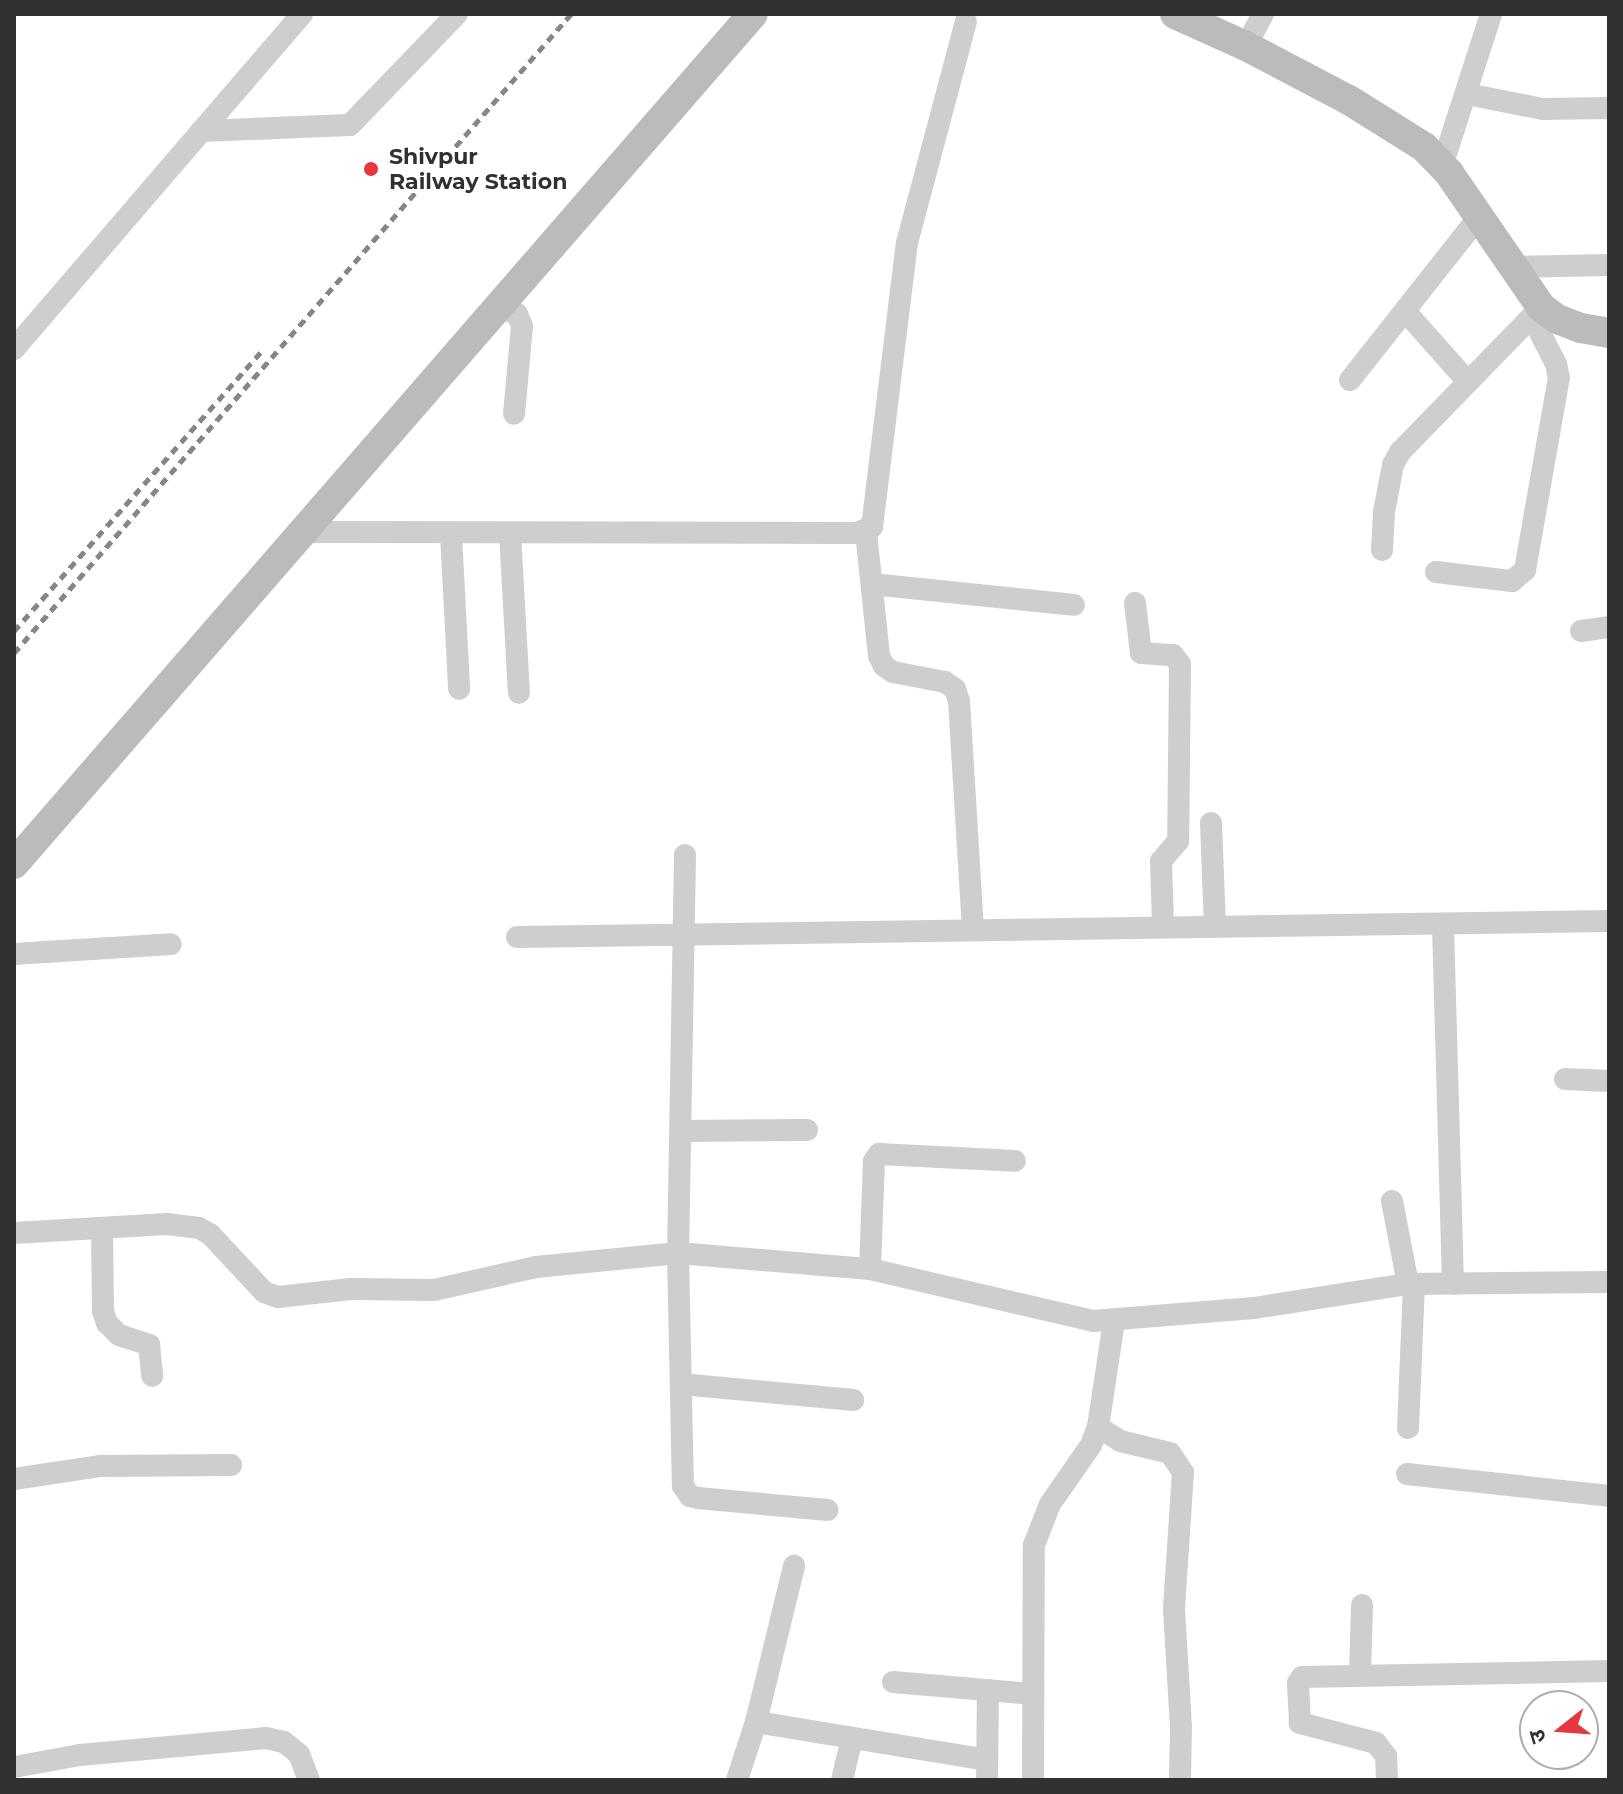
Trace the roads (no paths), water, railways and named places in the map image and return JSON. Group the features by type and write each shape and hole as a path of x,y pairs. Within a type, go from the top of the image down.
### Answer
{"street":[{"path":"14,349 302,14"},
{"path":"201,131 350,125 457,14"},
{"path":"14,864 753,14"},
{"path":"1175,14 1246,46 1393,125 1424,147 1442,166 1478,218 1536,312 1559,378 1525,570 1512,581 1436,572"},
{"path":"1246,46 1263,14"},
{"path":"1442,166 1491,14"},
{"path":"966,22 907,243 876,520 866,532 879,656 884,666 893,672 945,682 955,689 959,701 973,930"},
{"path":"1467,94 1543,109 1609,108"},
{"path":"1350,380 1478,218"},
{"path":"1510,267 1609,265"},
{"path":"498,307 517,314 522,326 514,414"},
{"path":"1405,311 1468,382"},
{"path":"1536,312 1581,328 1609,333"},
{"path":"1382,550 1384,512 1393,465 1400,452 1536,312"},
{"path":"302,532 866,532"},
{"path":"510,533 519,693"},
{"path":"451,534 459,689"},
{"path":"872,584 1074,605"},
{"path":"1135,603 1141,653 1173,655 1180,664 1178,841 1161,861 1163,926"},
{"path":"1581,631 1609,627"},
{"path":"1211,823 1215,925"},
{"path":"685,855 678,1253 683,1486 690,1496 827,1510"},
{"path":"517,937 684,937 1215,925 1443,926 1609,921"},
{"path":"1443,926 1453,1284"},
{"path":"14,954 171,944"},
{"path":"1565,1079 1609,1081"},
{"path":"681,1131 807,1130"},
{"path":"870,1269 874,1161 879,1154 1015,1161"},
{"path":"1392,1201 1411,1284 1408,1428"},
{"path":"14,1233 167,1224 199,1228 210,1234 264,1292 278,1297 351,1289 434,1290 536,1267 678,1253 870,1269 1093,1321 1254,1308 1411,1284 1609,1282"},
{"path":"102,1228 103,1311 107,1323 119,1335 149,1345 152,1376"},
{"path":"1033,1776 1034,1545 1050,1504 1091,1445 1098,1427 1114,1321"},
{"path":"681,1384 853,1400"},
{"path":"1098,1427 1120,1441 1170,1453 1183,1472 1174,1609 1181,1726 1180,1780"},
{"path":"14,1479 101,1466 231,1465"},
{"path":"1407,1474 1609,1496"},
{"path":"737,1780 756,1722 794,1566"},
{"path":"1360,1674 1362,1605"},
{"path":"1387,1780 1386,1756 1376,1743 1305,1726 1297,1716 1298,1683 1302,1677 1609,1671"},
{"path":"893,1682 1033,1694"},
{"path":"756,1722 852,1738 987,1770 988,1690"},
{"path":"14,1767 70,1756 266,1738 284,1742 299,1754 309,1780"},
{"path":"842,1780 852,1738"},
{"path":"70,1756 71,1780"}],"railway":[{"path":"14,653 571,14"},
{"path":"14,631 263,350"}],"place":[{"name":"Shivpur Railway Station","path":"371,169"}]}
